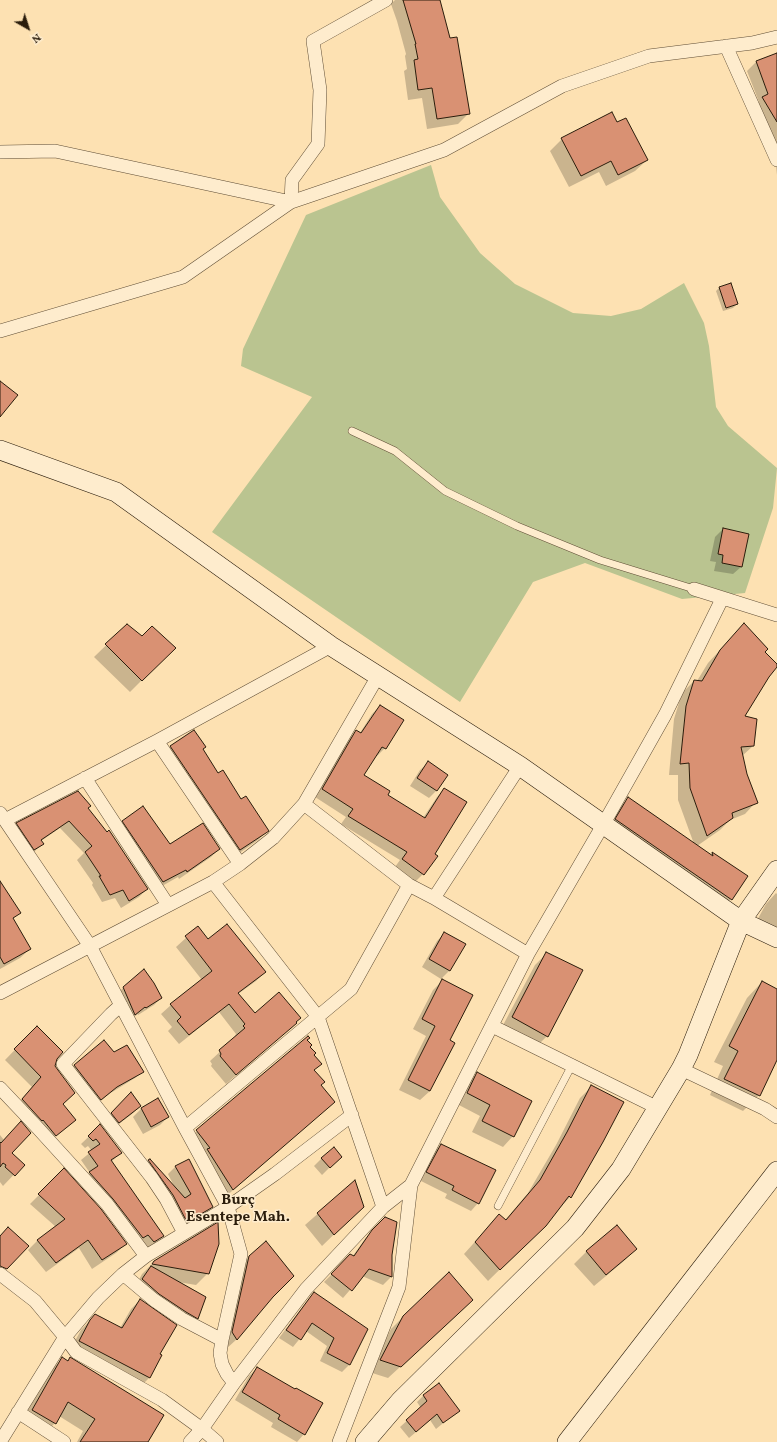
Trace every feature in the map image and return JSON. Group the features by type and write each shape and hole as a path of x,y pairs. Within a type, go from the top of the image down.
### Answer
{"street":[{"path":"291,202 292,180 318,144 320,90 313,41 386,0"},
{"path":"0,331 183,277 291,202 444,150 562,86 649,56 752,43 777,37"},
{"path":"726,46 777,160"},
{"path":"0,152 56,151 291,202"},
{"path":"0,450 116,492 331,646 520,766 741,921 777,938"},
{"path":"694,589 777,615"},
{"path":"339,1442 399,1287 411,1185 528,954 665,715 722,599"},
{"path":"234,1383 222,1364 220,1353 241,1254 228,1206 185,1128 90,946 2,817 85,778 157,741 331,646"},
{"path":"0,993 214,882 273,838 304,804 378,676"},
{"path":"157,741 240,864"},
{"path":"434,898 520,766"},
{"path":"85,778 168,905"},
{"path":"304,804 409,885 434,898 528,954"},
{"path":"365,1442 401,1400 575,1228 621,1169 688,1055 741,921 777,870"},
{"path":"214,882 318,1016 383,1207"},
{"path":"185,1128 351,989 409,885"},
{"path":"121,1005 62,1064 152,1178 166,1199 184,1233"},
{"path":"492,1026 658,1108"},
{"path":"680,1069 766,1109 777,1117"},
{"path":"0,1088 107,1204 146,1256"},
{"path":"1,1436 18,1412 65,1337 98,1298 122,1274 146,1256 228,1206 275,1174 352,1115"},
{"path":"567,1442 777,1171"},
{"path":"190,1442 202,1429 234,1383 306,1289 383,1207 411,1185"},
{"path":"0,1274 35,1301 76,1352 162,1400 202,1429 217,1442"},
{"path":"122,1274 154,1300 182,1319 222,1340"},
{"path":"18,1412 64,1442"}],"lane":[{"path":"352,431 395,451 445,491 518,526 600,560 694,589"},
{"path":"498,1206 572,1065"}],"green space":[{"path":"431,165 440,197 480,253 515,284 573,313 611,316 641,309 684,283 704,323 709,346 716,407 728,426 777,468 773,508 745,593 682,599 585,563 533,582 460,702 212,532 312,397 241,366 243,349 306,215"}],"building":[{"path":"403,0 440,0 450,38 457,37 470,114 437,119 432,88 418,90 414,60 418,59 416,44"},
{"path":"777,53 777,122 762,97 768,94 756,61"},
{"path":"612,112 617,122 626,118 648,160 618,175 611,161 581,176 561,138"},
{"path":"731,283 738,304 726,308 719,287"},
{"path":"0,381 18,395 0,417"},
{"path":"723,528 749,534 742,567 722,563 723,555 718,554"},
{"path":"744,623 768,649 765,652 777,664 777,667 769,677 745,716 757,719 754,746 741,747 747,774 758,803 732,813 733,818 707,836 690,788 689,763 680,764 686,706 694,680 702,681 720,650"},
{"path":"127,624 142,636 152,626 176,648 142,681 105,644"},
{"path":"380,705 404,720 386,749 382,747 364,775 390,791 388,795 425,818 444,788 467,802 435,854 438,856 424,875 402,859 407,852 348,816 353,809 322,789 356,730 361,733"},
{"path":"194,730 206,747 203,749 218,773 223,770 241,799 246,796 269,831 240,850 170,746"},
{"path":"428,761 448,775 437,791 417,778"},
{"path":"78,791 91,806 88,808 107,832 109,830 148,889 129,901 123,890 110,895 99,876 101,876 85,852 92,846 69,821 41,840 44,844 34,850 16,823"},
{"path":"628,797 713,856 712,852 748,876 732,900 615,819"},
{"path":"143,806 170,844 203,823 220,849 187,872 186,870 163,882 122,821"},
{"path":"0,881 21,913 13,918 31,949 4,964 0,957"},
{"path":"227,924 266,972 238,993 255,1013 279,992 301,1018 236,1075 220,1056 221,1054 219,1050 245,1028 243,1026 245,1024 229,1004 189,1035 177,1021 181,1017 170,1004 212,971 185,936 198,926 208,939"},
{"path":"444,932 466,944 450,971 429,959"},
{"path":"546,952 583,970 548,1037 512,1017"},
{"path":"144,969 162,998 146,1008 145,1007 135,1015 123,987"},
{"path":"442,979 473,995 450,1040 455,1043 430,1091 408,1080 435,1026 422,1019"},
{"path":"762,981 777,989 777,1060 760,1096 724,1079 738,1051 729,1046"},
{"path":"37,1026 63,1052 57,1059 55,1066 75,1093 63,1104 76,1120 56,1136 43,1120 42,1121 22,1099 41,1077 14,1049"},
{"path":"308,1036 310,1038 307,1040 312,1045 310,1047 316,1053 314,1055 322,1064 314,1070 325,1082 321,1085 335,1102 233,1190 207,1149 210,1148 196,1130"},
{"path":"104,1040 114,1052 127,1045 144,1072 117,1087 101,1100 74,1065"},
{"path":"477,1072 532,1101 514,1137 482,1121 490,1105 467,1093"},
{"path":"591,1085 624,1102 571,1198 569,1196 546,1226 500,1270 475,1242 499,1214 506,1220 540,1180"},
{"path":"131,1092 141,1106 119,1123 111,1113"},
{"path":"158,1098 169,1117 151,1127 141,1108"},
{"path":"21,1121 31,1133 12,1153 25,1165 15,1176 5,1167 6,1165 3,1163 0,1167 0,1142 1,1143"},
{"path":"100,1124 122,1153 111,1160 164,1236 154,1242 148,1235 143,1238 113,1199 89,1172 98,1166 88,1152 100,1144 96,1139 93,1141 88,1136"},
{"path":"441,1144 496,1170 479,1204 452,1190 454,1186 426,1172"},
{"path":"334,1147 342,1157 330,1168 321,1158"},
{"path":"150,1159 185,1198 191,1194 175,1166 189,1159 213,1207 187,1222 173,1195 148,1160"},
{"path":"64,1168 101,1209 127,1244 102,1260 88,1240 56,1263 37,1240 65,1219 38,1194"},
{"path":"355,1180 364,1207 334,1235 317,1213"},
{"path":"385,1217 397,1222 392,1255 392,1277 369,1269 352,1291 331,1274 350,1254 354,1256 372,1230"},
{"path":"218,1222 219,1244 209,1274 152,1264 154,1261"},
{"path":"617,1225 637,1249 606,1275 586,1251"},
{"path":"8,1227 29,1246 7,1269 0,1266 0,1236"},
{"path":"266,1241 294,1276 273,1297 237,1340 232,1332 249,1256"},
{"path":"151,1266 206,1297 198,1319 159,1294 142,1279"},
{"path":"449,1272 473,1300 401,1367 380,1360 403,1316"},
{"path":"314,1292 368,1329 350,1365 327,1353 334,1338 312,1323 301,1340 286,1330"},
{"path":"140,1299 177,1325 160,1354 162,1355 150,1378 79,1341 90,1320 95,1314 122,1328"},
{"path":"62,1357 68,1361 70,1357 164,1415 148,1442 80,1442 95,1419 68,1402 56,1424 32,1410"},
{"path":"257,1367 323,1403 305,1435 278,1419 280,1415 242,1392"},
{"path":"439,1383 460,1411 443,1423 437,1414 416,1432 406,1420 427,1401 423,1395"}],"district":[{"name":"Burç Esentepe Mah.","path":"238,1210"}]}
